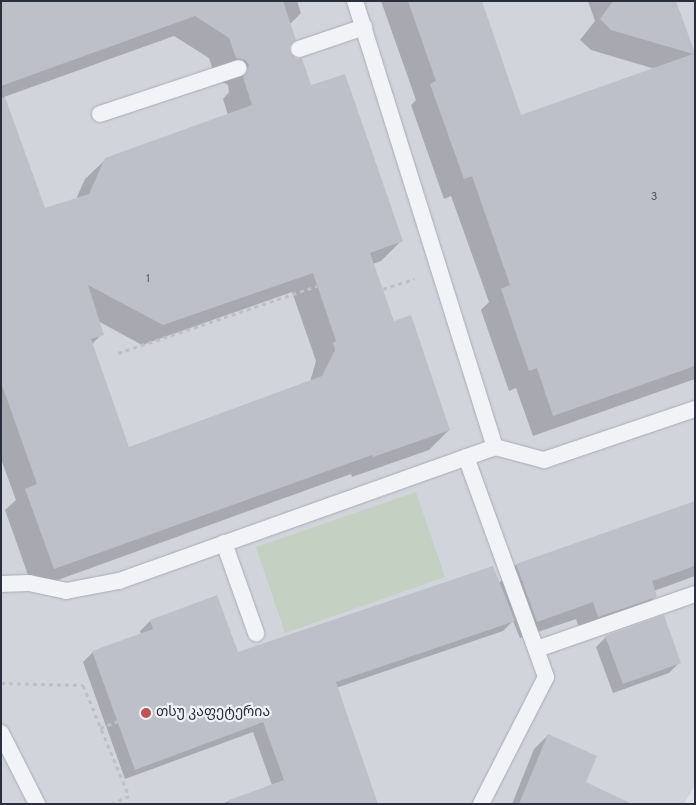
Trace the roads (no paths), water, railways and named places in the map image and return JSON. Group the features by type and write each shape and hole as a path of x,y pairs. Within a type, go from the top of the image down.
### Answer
{"lane":[{"path":"355,1 495,447"},
{"path":"299,48 364,27"},
{"path":"100,114 240,68"},
{"path":"1,584 29,583 66,591 110,583 495,447 544,460 695,409"},
{"path":"466,457 546,677 481,804"},
{"path":"224,542 256,633"},
{"path":"537,649 695,594"},
{"path":"1,733 37,804"}],"place":[{"name":"თსუ კაფეტერია","path":"146,713"}]}
